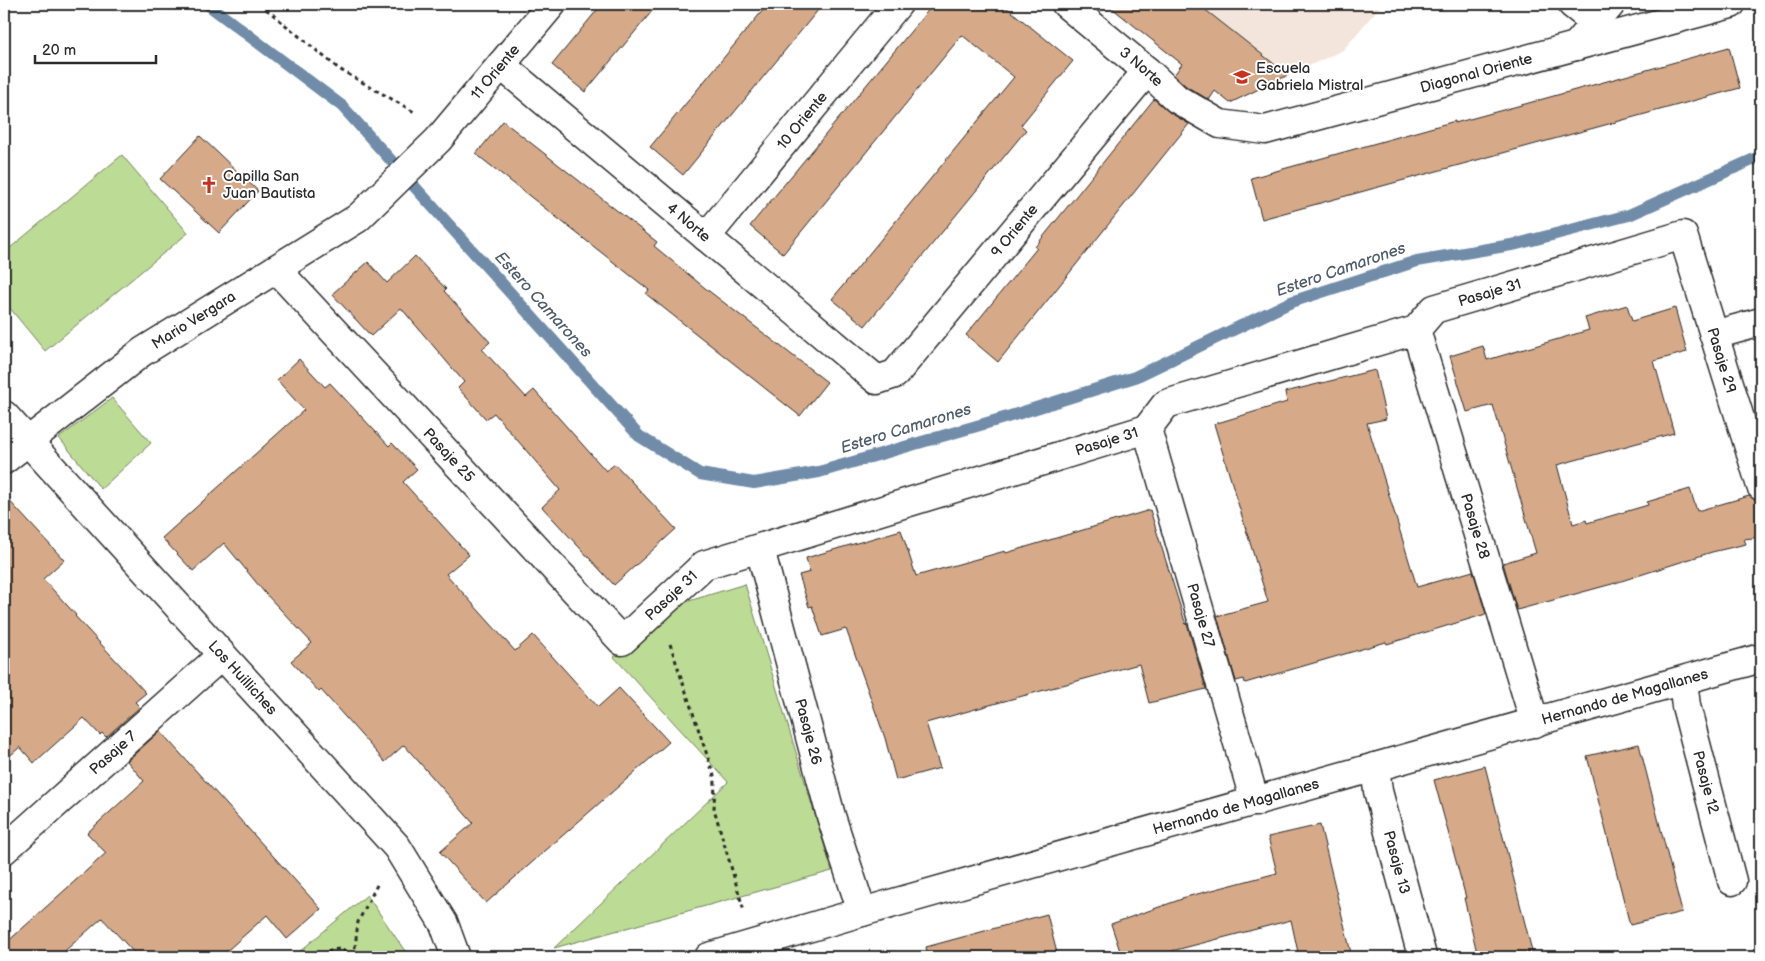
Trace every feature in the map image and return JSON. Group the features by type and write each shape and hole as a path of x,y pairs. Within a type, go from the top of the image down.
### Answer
{"street":[{"name":"11 Oriente","path":"390,188 441,136 552,4"},
{"name":"10 Oriente","path":"706,237 898,4"},
{"name":"3 Norte","path":"1066,4 1147,71 1177,99 1220,124"},
{"path":"1572,4 1603,13 1576,46"},
{"name":"Diagonal Oriente","path":"1220,124 1265,130 1731,4"},
{"name":"4 Norte","path":"501,65 877,380"},
{"name":"9 Oriente","path":"877,380 895,374 1147,71"},
{"name":"Mario Vergara","path":"4,460 27,440 142,352 358,218 390,188"},
{"name":"Pasaje 31","path":"622,641 704,566 1147,429 1166,404 1416,330 1434,310 1683,235"},
{"name":"Pasaje 29","path":"1683,235 1761,486"},
{"name":"Pasaje 25","path":"276,269 622,641"},
{"path":"1714,335 1761,322"},
{"name":"Pasaje 28","path":"1416,330 1535,723"},
{"name":"Los Huilliches","path":"4,415 397,847 444,924 456,957"},
{"name":"Pasaje 27","path":"1147,429 1254,802"},
{"name":"Pasaje 26","path":"760,549 832,816 862,912"},
{"name":"Pasaje 7","path":"4,850 222,655"},
{"name":"Hernando de Magallanes","path":"709,957 1761,658"},
{"name":"Pasaje 12","path":"1683,681 1686,706 1732,881"},
{"name":"Pasaje 13","path":"1375,767 1378,791 1422,956"}],"path":[{"path":"260,4 339,69 417,114 441,136"},
{"path":"658,608 715,779 714,809 754,944"},
{"path":"321,957 329,951 343,950 354,957 358,922 397,847"}],"shaded area":[{"name":"Escuela Gabriela Mistral","path":"1107,4 1382,4 1343,50 1230,103"}],"green space":[{"path":"122,155 188,233 45,351 4,301 4,253"},
{"path":"112,398 151,443 101,489 59,438"},
{"path":"745,584 832,871 554,948 728,782 614,657 669,607"},
{"path":"367,895 409,957 293,957"}],"building":[{"path":"602,4 658,4 585,92 552,65"},
{"path":"768,4 823,4 683,175 650,147"},
{"path":"925,4 1002,4 1073,61 1021,125 1026,130 865,326 832,299 1014,77 962,35 783,254 750,226 930,8"},
{"path":"1107,4 1198,4 1288,75 1230,103 1215,91 1209,100 1186,86 1174,75 1182,64"},
{"path":"1729,47 1740,88 1262,219 1251,178"},
{"path":"1154,99 1169,112 1189,124 998,362 966,335"},
{"path":"503,121 657,242 654,246 705,288 827,382 800,416 646,294 649,290 476,154"},
{"name":"Capilla San Juan Bautista","path":"200,136 258,191 219,233 160,179"},
{"path":"415,256 446,289 444,291 490,342 482,349 526,397 534,390 606,471 615,464 676,529 614,585 542,507 560,490 494,413 486,419 458,388 464,382 401,308 371,336 332,294 368,262 387,283"},
{"path":"1627,305 1632,321 1675,308 1687,352 1654,361 1674,433 1557,465 1573,524 1586,520 1587,523 1648,505 1647,502 1690,489 1697,511 1749,496 1757,501 1761,501 1761,537 1744,539 1746,544 1712,552 1612,584 1517,610 1503,563 1536,553 1493,405 1467,412 1450,356 1483,346 1487,360 1589,330 1585,318"},
{"path":"299,359 325,387 330,383 389,446 392,443 417,469 403,482 469,555 446,574 515,651 533,635 598,707 619,688 669,742 486,903 440,852 473,823 404,745 385,762 321,690 319,692 291,661 312,643 264,592 224,543 193,571 162,538 304,410 277,380"},
{"path":"1375,370 1386,419 1367,423 1417,587 1473,571 1486,614 1387,644 1386,642 1245,683 1244,679 1236,681 1217,616 1268,602 1214,424 1287,402 1285,392"},
{"path":"4,495 64,560 43,579 146,693 135,702 140,707 106,737 102,733 100,735 84,718 34,763 20,747 4,761"},
{"path":"1150,510 1206,689 1149,703 1139,664 926,723 940,768 896,780 885,738 846,629 822,636 812,606 809,607 799,575 810,572 806,558 901,530 916,576 1005,551 1006,553"},
{"path":"160,731 321,909 287,939 267,915 220,957 138,957 102,918 58,957 4,957 4,945 106,853 87,833 144,781 127,761"},
{"path":"1639,744 1682,912 1630,925 1587,756"},
{"path":"1485,766 1532,951 1505,957 1478,957 1464,898 1466,898 1434,780"},
{"path":"1320,825 1352,957 1299,957 1291,920 1172,951 1174,957 1122,957 1111,924 1182,898 1277,873 1268,837"},
{"path":"1047,914 1058,957 928,957 926,947"}],"waterway":[{"name":"Estero Camarones","path":"207,4 342,106 639,436 700,474 754,483 819,472 1004,418 1135,377 1291,302 1417,261 1517,244 1629,215 1761,156"}],"place":[{"name":"Escuela Gabriela Mistral","path":"1242,77"},
{"name":"Capilla San Juan Bautista","path":"209,185"}]}
